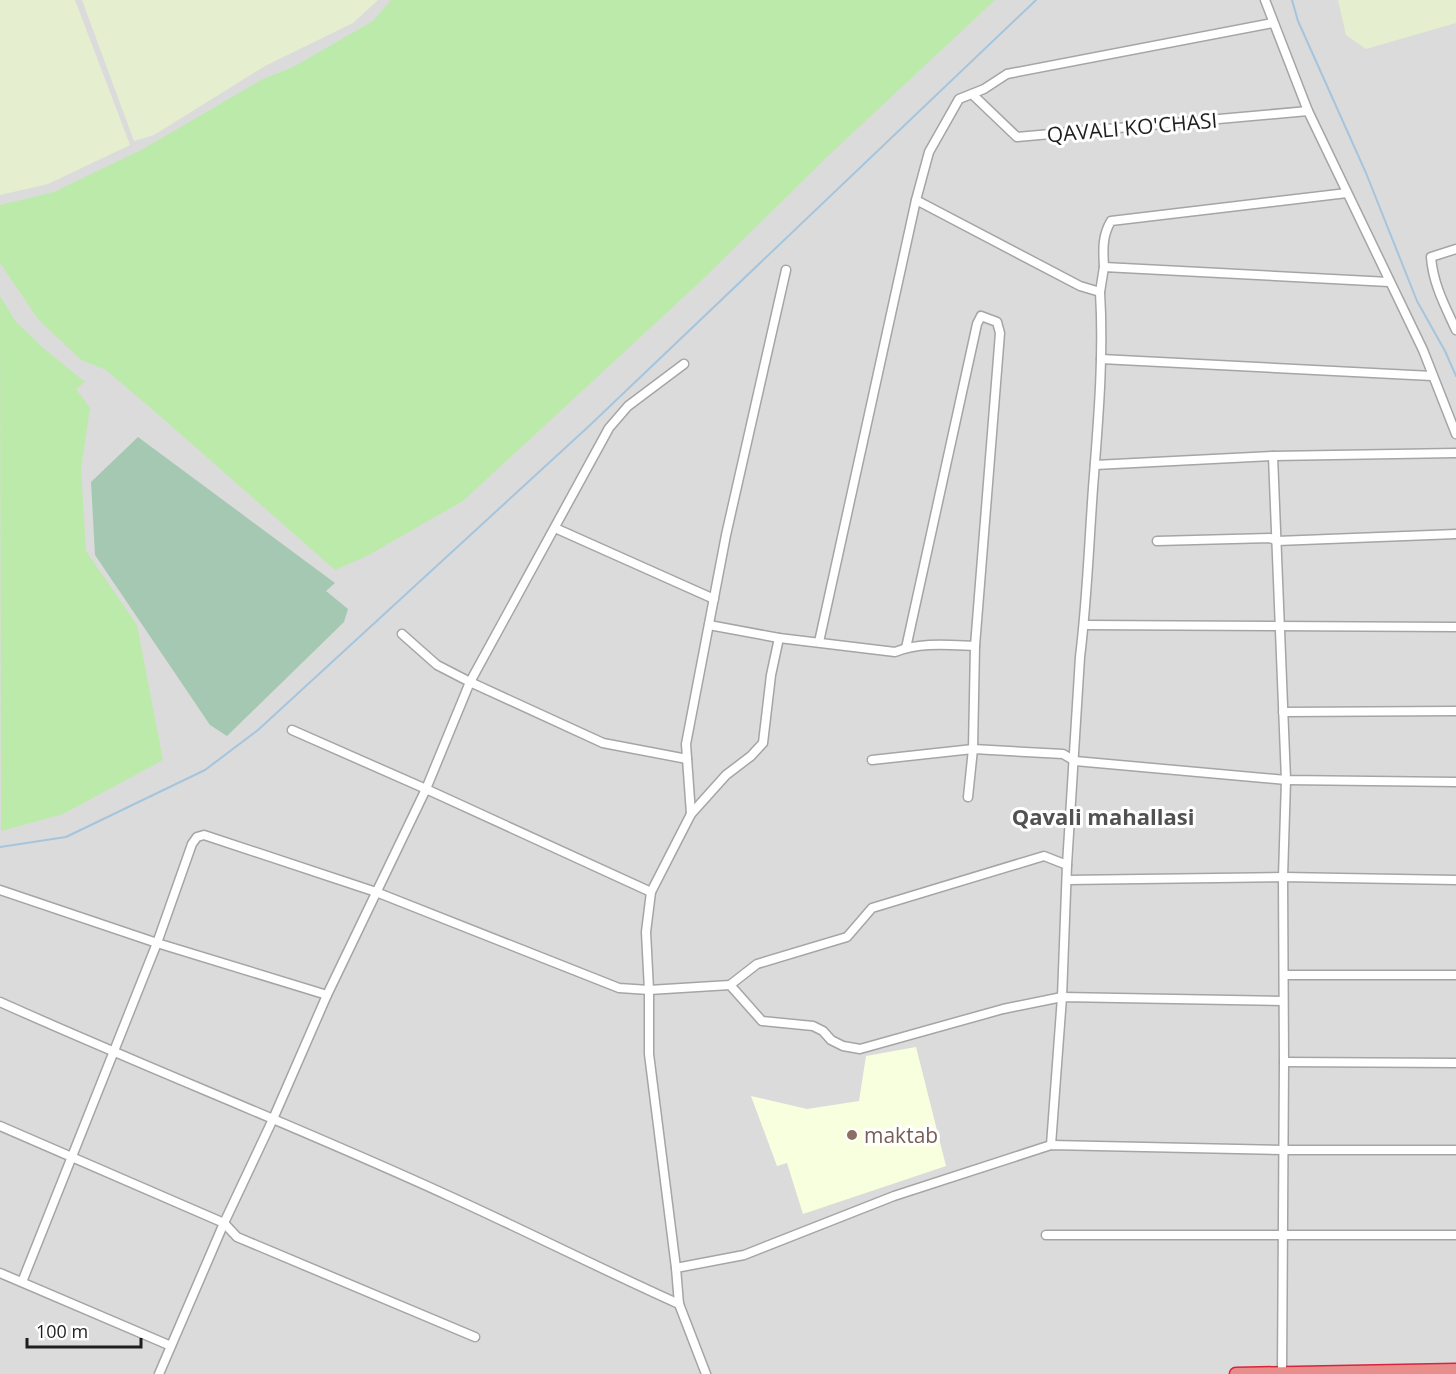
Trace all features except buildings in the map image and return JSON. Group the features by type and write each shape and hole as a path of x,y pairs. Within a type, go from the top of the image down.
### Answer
{"highway":[{"path":"1236,1374 1456,1370"}],"street":[{"path":"1265,0 1308,111 1423,350 1456,434"},
{"path":"819,642 928,152 959,99 1007,75 1273,23"},
{"name":"QAVALI KO'CHASI","path":"972,94 1017,137 1308,111"},
{"path":"1051,1145 1062,998 1067,865 1080,657 1095,465 1101,359 1100,292 1106,228 1111,221 1347,194"},
{"path":"916,200 1080,286 1100,292"},
{"path":"1456,249 1431,257 1432,271 1439,294 1456,330"},
{"path":"1104,267 1389,282"},
{"path":"691,814 686,744 714,599 786,270"},
{"path":"906,648 977,324 981,316 997,322 1000,333 975,646 973,749 968,797"},
{"path":"1101,359 1432,376"},
{"path":"159,1374 327,995 426,789 470,682 609,428 628,406 684,364"},
{"path":"1095,465 1273,456 1456,453"},
{"path":"1273,456 1286,780 1282,1001 1284,1062 1282,1373"},
{"path":"555,528 714,599"},
{"path":"1157,541 1270,538 1277,541 1456,534"},
{"path":"1084,624 1456,627"},
{"path":"709,625 779,638 895,652 933,644 975,646"},
{"path":"402,634 437,665 603,743 687,759"},
{"path":"706,1374 678,1304 676,1268 649,1054 646,932 651,892 691,814 726,775 751,756 763,743 771,675 779,638"},
{"path":"1283,712 1456,711"},
{"path":"292,730 651,892"},
{"path":"872,760 973,749 1063,754 1075,761 1286,780 1456,782"},
{"path":"22,1282 157,943 192,844 197,837 204,835 376,892 619,988 649,990 730,985 757,964 847,937 872,908 1044,856 1067,865"},
{"path":"1067,880 1283,877 1456,880"},
{"path":"0,890 157,943 327,995"},
{"path":"1284,975 1456,975"},
{"path":"730,985 762,1021 813,1026 843,1046 860,1048 1003,1009 1062,998 1282,1001"},
{"path":"0,1002 113,1053 273,1119 449,1196 678,1304"},
{"path":"1284,1062 1456,1063"},
{"path":"0,1126 224,1223 237,1237 475,1337"},
{"path":"676,1268 744,1255 894,1196 1051,1145 1283,1150 1456,1150"},
{"path":"1046,1234 1456,1235"},
{"path":"0,1273 171,1346"}],"shaded area":[{"path":"0,0 1456,0 1456,1374 0,1374"},
{"path":"0,0 75,0 130,145 48,184 0,195"},
{"path":"82,0 378,0 353,23 265,66 154,135 134,141"},
{"path":"1338,0 1456,0 1456,23 1366,49 1346,35"},
{"path":"138,437 335,583 326,591 348,609 344,622 227,736 210,725 95,555 91,482"},
{"name":"maktab","path":"916,1047 946,1166 803,1214 787,1163 777,1166 751,1096 807,1109 859,1101 866,1056"}],"green space":[{"path":"391,0 995,0 827,157 701,281 463,501 367,556 335,570 106,370 81,360 38,319 0,263 0,205 54,192 143,149 263,79 293,67 373,21"},
{"path":"0,296 16,322 42,347 85,382 76,389 90,408 81,469 86,551 137,625 163,760 63,814 1,831"}],"waterway":[{"path":"0,847 66,837 205,770 258,730 588,427 1036,0"},
{"path":"1292,0 1298,21 1366,173 1417,301 1456,376"}],"place":[{"name":"maktab","path":"852,1135"}],"district":[{"name":"Qavali mahallasi","path":"1103,816"}]}
